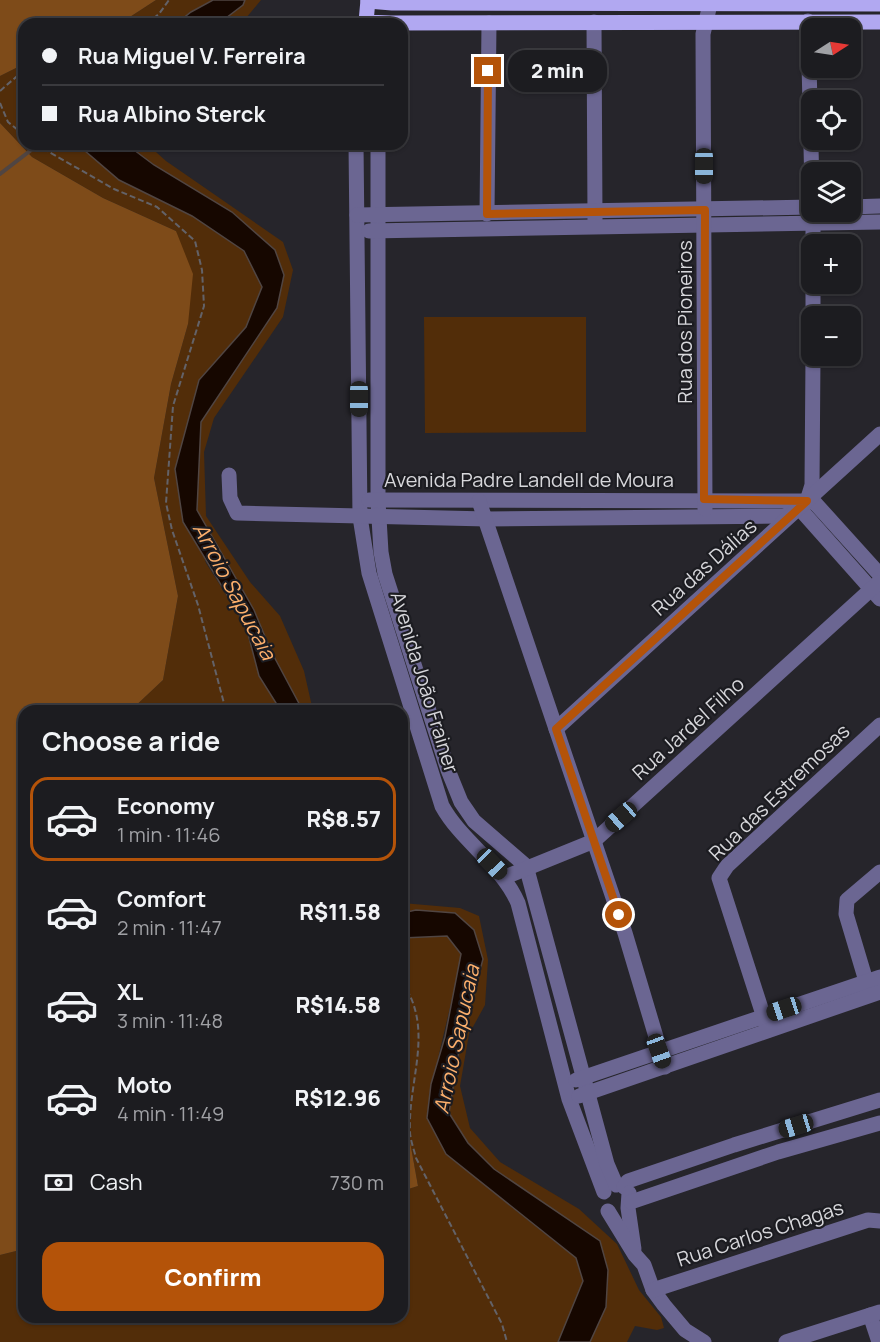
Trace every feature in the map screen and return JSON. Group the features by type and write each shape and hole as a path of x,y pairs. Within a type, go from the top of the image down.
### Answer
{"main road":[{"path":"371,18 373,1 880,4"},
{"path":"408,23 801,21"},
{"path":"861,22 880,22"}],"street":[{"path":"509,1 509,23"},
{"path":"705,20 711,3"},
{"name":"Rua dos Pioneiros","path":"705,20 705,516"},
{"path":"594,22 596,220"},
{"path":"487,214 489,23"},
{"path":"809,78 811,162"},
{"name":"Avenida João Frainer","path":"356,150 360,518 369,573 442,806 451,822 505,877 518,903 569,1099 615,1188"},
{"name":"Avenida João Frainer","path":"378,150 378,501 381,552 385,574 448,770 461,802 474,821 526,866"},
{"path":"861,207 880,206"},
{"path":"357,215 487,214 596,220 636,227 801,208"},
{"path":"636,211 636,227"},
{"path":"357,231 596,220 636,211 705,218 801,217"},
{"path":"861,221 880,222"},
{"path":"804,505 812,485 813,366"},
{"name":"Rua das Dálias","path":"556,729 880,434"},
{"name":"Avenida Padre Landell de Moura","path":"229,475 230,498 237,513 360,518 487,519 784,516 804,505"},
{"name":"Avenida Padre Landell de Moura","path":"360,499 479,501 704,499 804,505"},
{"path":"479,501 487,519 625,933 665,1067"},
{"path":"804,505 815,503 880,575"},
{"path":"804,505 877,589"},
{"name":"Rua Jardel Filho","path":"505,877 526,866 594,841 877,589"},
{"name":"Rua das Estremosas","path":"766,1023 719,878 727,866 880,725"},
{"path":"526,866 606,1164 615,1188 630,1194 634,1255"},
{"path":"569,1099 586,1086 659,1051 766,1023 874,987 846,914 846,900 880,872"},
{"path":"565,1083 586,1086 665,1067 766,1023"},
{"path":"704,1342 685,1330 653,1290 644,1265 634,1255 603,1203 615,1188 628,1181 734,1144 880,1100"},
{"path":"608,1211 620,1213 629,1205 778,1152 880,1123"},
{"name":"Rua Carlos Chagas","path":"653,1290 868,1220 880,1221"},
{"path":"786,1342 875,1313 879,1342"}],"path":[{"path":"154,18 169,0"},
{"path":"0,92 18,76"},
{"path":"0,103 8,122 18,130"},
{"path":"46,150 114,189 157,207 195,241 202,270 204,306 174,406 166,503 172,530 198,605 224,705"},
{"path":"408,991 420,1026 410,1132 416,1158 502,1324 507,1342"}],"shaded area":[{"path":"0,0 156,0 128,18 18,18 18,67 0,76"},
{"path":"156,0 213,0 184,18 128,18"},
{"path":"245,0 261,0 246,18 226,18 243,5"},
{"path":"18,67 18,142 0,123 0,76"},
{"path":"0,123 18,142 18,150 25,150 32,157 103,198 176,231 193,274 188,324 171,384 154,478 178,596 163,680 136,705 18,705 18,1250 0,1255"},
{"path":"25,150 84,150 119,180 192,216 244,251 262,287 246,327 199,380 175,469 206,563 246,626 259,676 277,705 136,705 163,680 178,596 154,478 171,384 188,324 176,231 103,198 32,157"},
{"path":"134,150 154,150 166,161 283,242 293,270 283,317 214,418 204,452 206,516 250,582 280,616 304,671 312,705 300,705 271,651 254,610 197,510 201,422 277,308 275,250 232,212 154,165"},
{"path":"424,317 586,317 586,432 425,433"},
{"path":"408,904 460,908 479,916 488,960 485,1005 469,1034 460,1086 470,1128 500,1162 579,1209 617,1244 639,1290 661,1317 664,1328 657,1330 635,1326 627,1342 590,1342 606,1307 600,1241 494,1169 468,1143 449,1113 459,1050 483,959 416,910 408,912"},
{"path":"447,936 461,954 427,1118 509,1205 576,1258 583,1281 558,1342 0,1342 0,1255 18,1250 18,1323 408,1323 408,1189 418,1186 408,1130 408,938"},
{"path":"408,1130 418,1186 408,1189"}],"water":[{"path":"213,0 245,0 243,5 226,18 184,18"},
{"name":"Arroio Sapucaia","path":"84,150 134,150 154,165 232,212 275,250 284,275 277,308 201,422 197,510 254,610 271,651 300,705 277,705 259,676 246,626 183,522 175,469 199,380 246,327 262,287 244,251 192,216 119,180"},
{"name":"Arroio Sapucaia","path":"416,910 455,913 474,930 483,959 459,1050 449,1113 468,1143 494,1169 600,1241 608,1270 606,1307 590,1342 558,1342 583,1281 576,1258 446,1154 427,1118 431,1084 445,1037 461,954 447,936 408,938 408,912"}],"waterway":[{"path":"0,174 31,150"}],"route":[{"path":"488,71 487,214 705,210 704,499 807,501 556,729 619,915"}]}
